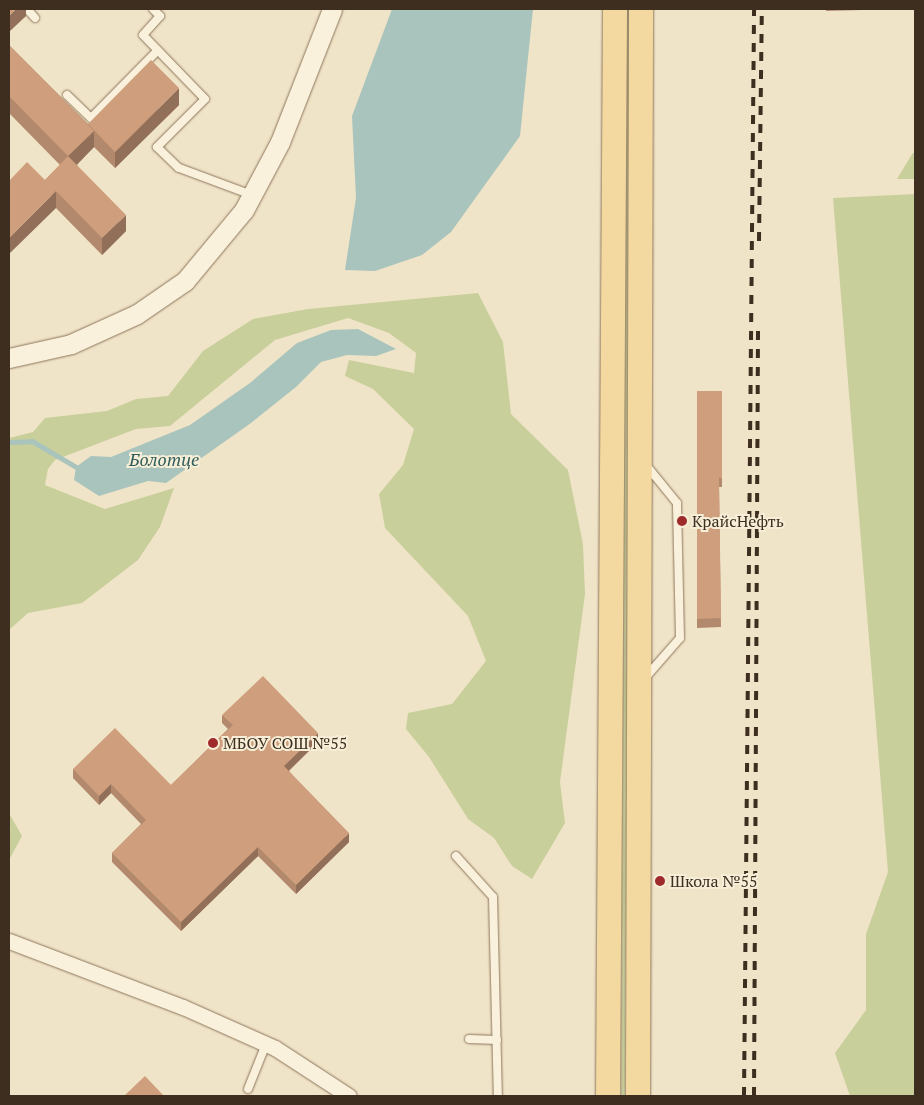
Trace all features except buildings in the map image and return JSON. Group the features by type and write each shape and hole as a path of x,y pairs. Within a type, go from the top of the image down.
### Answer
{"main road":[{"path":"608,1096 615,9"},
{"path":"638,1096 641,9"}],"street":[{"path":"9,358 71,344 137,314 185,281 244,210 280,142 332,9"},
{"path":"9,941 183,1007 266,1044 349,1096"}],"lane":[{"path":"27,9 35,18"},
{"path":"153,9 160,16 143,34 205,99 157,147 179,168 252,195"},
{"path":"67,95 91,118 158,50"},
{"path":"639,686 680,638 678,503 641,458"},
{"path":"456,856 493,897 498,1096"},
{"path":"469,1039 497,1040"},
{"path":"248,1089 266,1044"}],"green space":[{"path":"626,9 631,9 625,1096 621,1096"},
{"path":"915,152 915,179 897,179 912,154"},
{"path":"915,194 915,1096 850,1096 835,1053 866,1010 866,934 888,872 833,198"},
{"path":"478,293 503,342 511,414 568,470 583,544 585,594 560,782 565,823 532,879 512,866 494,838 468,819 429,757 406,729 408,713 452,704 486,661 468,616 385,528 379,494 403,465 414,429 373,389 345,376 349,360 414,373 416,353 389,333 348,318 275,340 170,426 136,429 55,460 48,469 45,485 105,509 174,488 160,527 138,560 82,603 28,613 9,630 9,438 33,432 45,418 107,411 136,399 168,396 203,351 253,319 308,309"},
{"path":"9,813 22,836 9,860"}],"water":[{"path":"392,9 533,9 520,136 451,232 422,255 375,271 345,270 356,198 352,116"},
{"name":"Болотце","path":"358,329 396,349 376,356 347,355 321,362 296,387 251,423 166,483 148,481 99,496 74,480 76,467 91,456 111,457 190,425 250,383 297,343 331,330"}],"waterway":[{"path":"9,442 32,441 76,467"}],"railway":[{"path":"744,1096 754,9"},
{"path":"759,241 762,9"},
{"path":"754,1096 758,324"}],"place":[{"name":"КрайсНефть","path":"682,521"},
{"name":"МБОУ СОШ №55","path":"213,743"},
{"name":"Школа №55","path":"660,881"}]}
